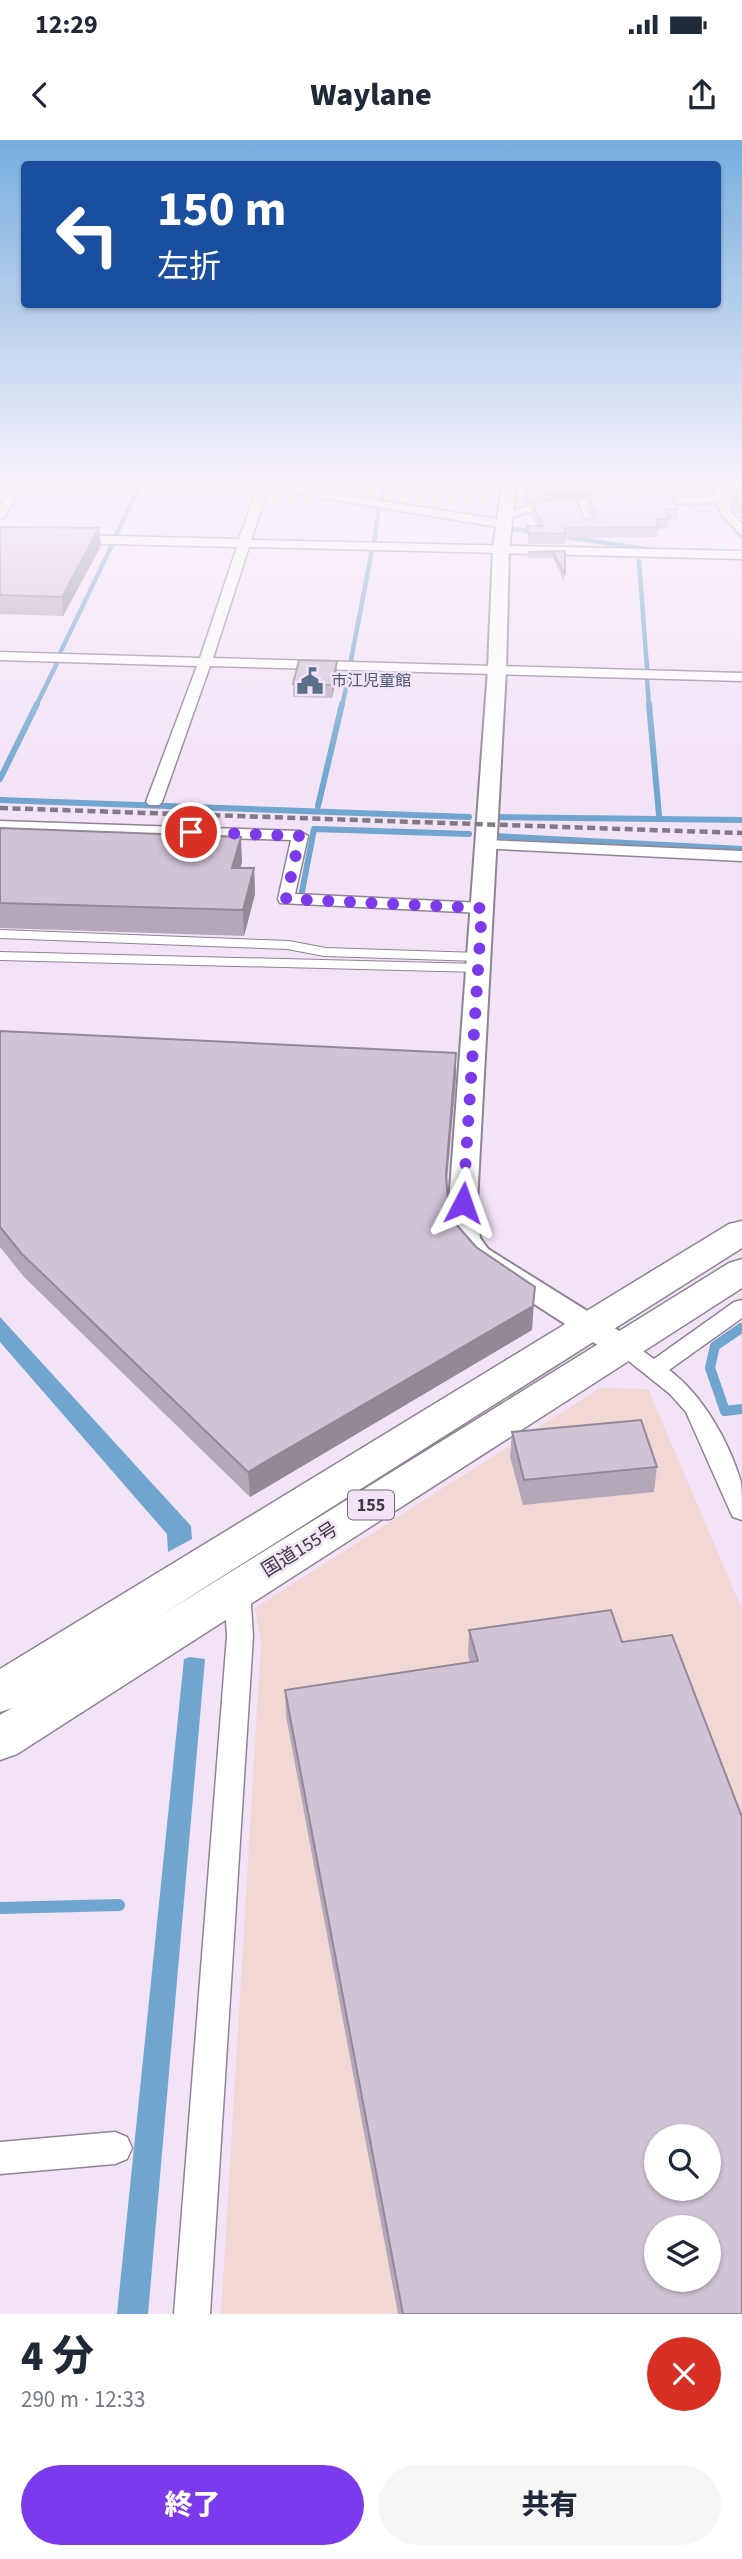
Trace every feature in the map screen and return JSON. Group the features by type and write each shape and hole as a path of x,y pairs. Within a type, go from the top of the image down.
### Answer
{"highway":[{"name":"国道155号","path":"0,1693 622,1347 742,1232"},
{"name":"国道155号","path":"0,1740 742,1271"}],"street":[{"path":"154,802 229,587"},
{"path":"500,587 479,963 466,1067 463,1203 466,1239 478,1255 622,1347 678,1388 696,1409 742,1511"},
{"path":"0,656 742,677"},
{"path":"0,826 300,836 286,899 482,908"},
{"path":"486,845 742,856"},
{"path":"622,1347 742,1307"},
{"path":"192,2314 240,1636 237,1590"},
{"path":"0,2158 115,2148"}],"lane":[{"path":"0,934 288,945 325,952 479,963"},
{"path":"0,956 479,963"}],"shaded area":[{"path":"600,1388 648,1389 742,1609 742,2314 221,2314 261,1643 255,1608"}],"water":[{"path":"0,1317 191,1526 192,1539 168,1552 167,1534 0,1342"},
{"path":"184,1659 205,1659 148,2314 117,2314"}],"building":[{"path":"0,587 67,587 62,597 0,595"},
{"path":"299,660 337,661 332,685 293,684"},
{"path":"0,828 241,837 232,868 254,868 243,910 0,903"},
{"path":"0,1031 456,1053 446,1174 449,1216 476,1247 535,1287 533,1306 248,1472 21,1253 0,1227"},
{"path":"641,1420 657,1467 524,1480 512,1432"},
{"path":"611,1610 622,1642 672,1635 742,1817 742,2314 403,2314 285,1690 478,1661 469,1630"}],"waterway":[{"path":"60,653 92,587"},
{"path":"351,660 365,587"},
{"path":"641,587 647,668"},
{"path":"36,706 57,663"},
{"path":"342,706 350,670"},
{"path":"647,678 649,706"},
{"path":"0,779 37,704"},
{"path":"318,806 342,704"},
{"path":"649,704 659,815"},
{"path":"0,800 469,817"},
{"path":"496,817 742,820"},
{"path":"301,897 314,829 469,834"},
{"path":"494,836 742,849"},
{"path":"741,1328 715,1346 710,1368 725,1411 742,1409"},
{"path":"0,1908 119,1905"}],"railway":[{"path":"0,808 742,833"}],"place":[{"name":"市江児童館","path":"310,681"}],"route":[{"path":"191,832 300,836 286,899 482,908 463,1203"}]}
